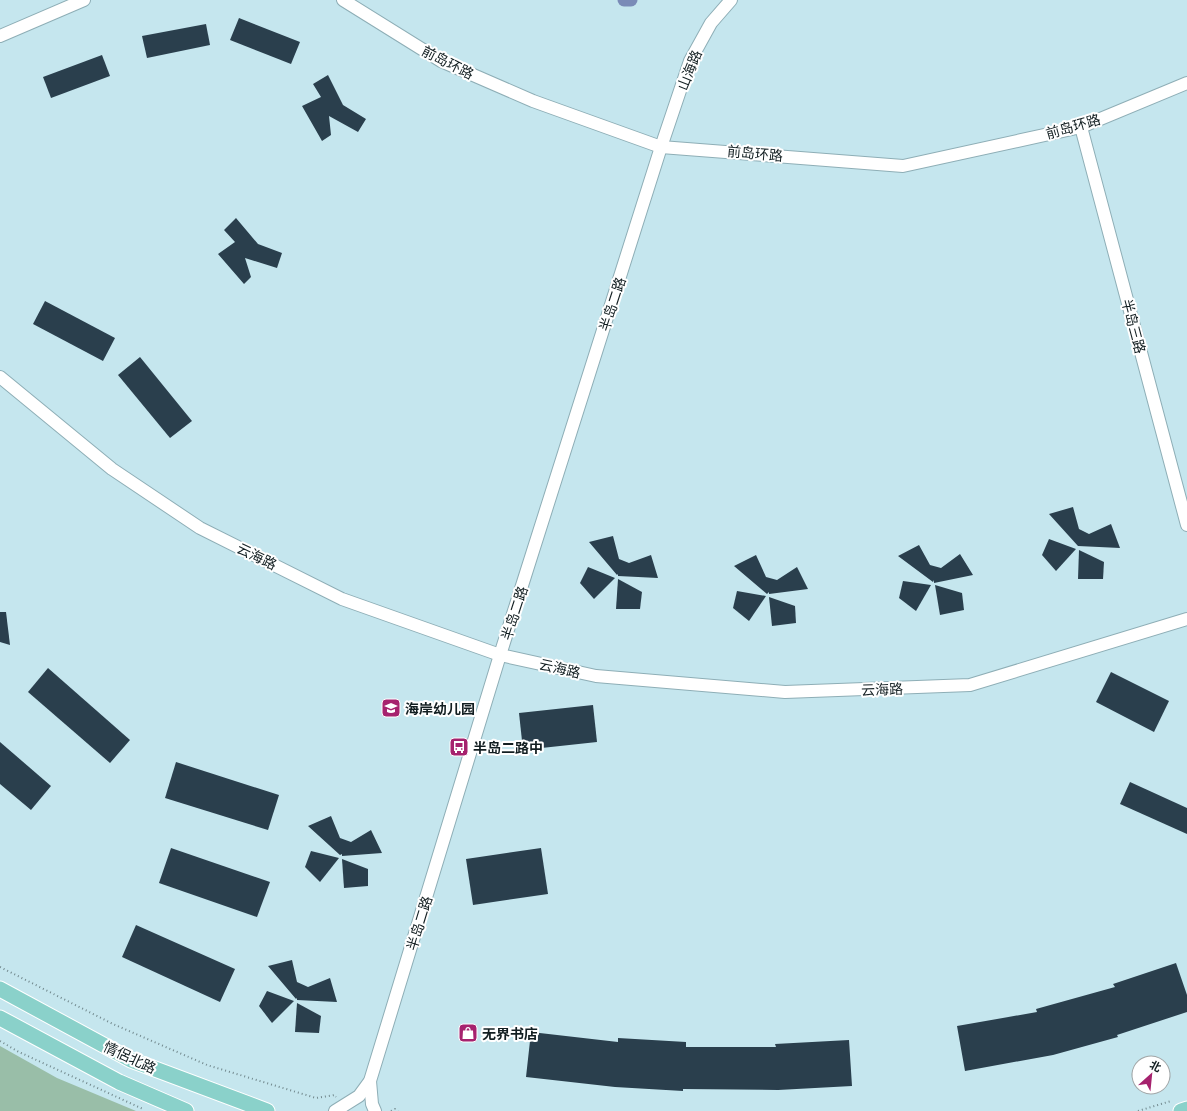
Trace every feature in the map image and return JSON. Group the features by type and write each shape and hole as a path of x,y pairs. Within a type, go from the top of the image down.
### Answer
{"main road":[{"name":"情侶北路","path":"0,989 131,1060 267,1111"},
{"name":"情侶北路","path":"0,1018 118,1082 186,1111"},
{"path":"1178,1106 1187,1109"}],"street":[{"path":"0,36 84,0"},
{"name":"前岛环路","path":"343,0 441,61 533,101 661,147 903,166 1080,127 1187,83"},
{"name":"山海路","path":"661,147 690,61 711,23 731,0"},
{"name":"半岛三路","path":"1080,127 1187,525"},
{"name":"半岛二路","path":"370,1081 500,655 661,147"},
{"name":"云海路","path":"0,377 112,469 200,528 342,599 500,655 596,676 785,692 970,685 1187,619"},
{"path":"339,1109 359,1096 370,1081"},
{"path":"370,1081 372,1104 375,1111"}],"path":[{"path":"0,967 113,1024 207,1065 316,1098 335,1095 339,1109"},
{"path":"0,1041 56,1069 149,1111"},
{"path":"1138,1111 1178,1106"},
{"path":"391,1111 395,1109 398,1111"}],"green space":[{"path":"0,1046 57,1078 136,1111 0,1111"}],"building":[{"path":"239,18 300,42 291,64 230,40"},
{"path":"206,24 210,45 147,58 142,36"},
{"path":"102,55 110,76 51,98 43,77"},
{"path":"328,75 343,105 366,119 358,132 329,116 331,135 322,141 302,106 321,97 313,84"},
{"path":"236,218 258,244 282,253 277,268 245,258 251,277 244,284 218,254 235,242 224,230"},
{"path":"45,301 115,338 103,361 33,324"},
{"path":"140,357 192,421 170,438 118,375"},
{"path":"1073,507 1079,529 1089,534 1111,524 1120,548 1078,546 1049,514"},
{"path":"613,536 619,559 629,563 651,555 658,578 618,576 618,574 617,575 589,542"},
{"path":"1049,539 1076,549 1056,571 1042,555"},
{"path":"919,545 930,565 941,568 960,554 973,575 934,583 934,580 933,582 898,556"},
{"path":"1079,550 1104,562 1103,579 1078,579"},
{"path":"756,555 766,577 777,580 797,567 808,589 769,594 769,592 767,594 734,566"},
{"path":"588,567 615,578 594,599 580,583"},
{"path":"618,579 642,592 640,609 616,609"},
{"path":"903,581 931,585 916,611 899,598"},
{"path":"935,585 962,593 964,610 940,615"},
{"path":"737,591 766,596 749,621 733,608"},
{"path":"769,597 795,606 796,623 772,626"},
{"path":"0,612 6,612 10,645 0,642"},
{"path":"48,668 130,740 110,763 28,692"},
{"path":"1111,672 1169,701 1154,732 1096,702"},
{"path":"593,705 597,742 523,750 519,713"},
{"path":"0,742 51,786 31,810 0,784"},
{"path":"176,762 279,795 268,830 165,798"},
{"path":"1130,782 1187,808 1187,834 1120,804"},
{"path":"331,816 340,838 351,842 371,830 382,853 340,855 308,826"},
{"path":"171,848 270,882 257,917 159,883"},
{"path":"541,848 548,894 473,905 466,859"},
{"path":"311,851 339,858 320,882 305,867"},
{"path":"342,859 368,869 368,886 344,888"},
{"path":"136,925 235,969 220,1002 122,957"},
{"path":"292,960 297,982 308,987 330,978 337,1002 297,1000 297,998 296,999 268,966"},
{"path":"1176,963 1187,995 1187,1012 1117,1035 1118,1037 1053,1055 965,1071 957,1026 1037,1012 1036,1009 1115,987 1113,984"},
{"path":"267,991 294,1001 272,1023 259,1006"},
{"path":"297,1003 321,1016 319,1033 295,1032"},
{"path":"531,1032 618,1042 618,1038 686,1042 686,1047 776,1047 775,1044 849,1040 852,1086 778,1090 683,1089 683,1091 615,1087 526,1077"}],"waterway":[{"path":"624,0 631,0"}],"place":[{"name":"海岸幼儿园","path":"391,708"},
{"name":"半岛二路中","path":"459,747"},
{"name":"无界书店","path":"468,1033"}]}
